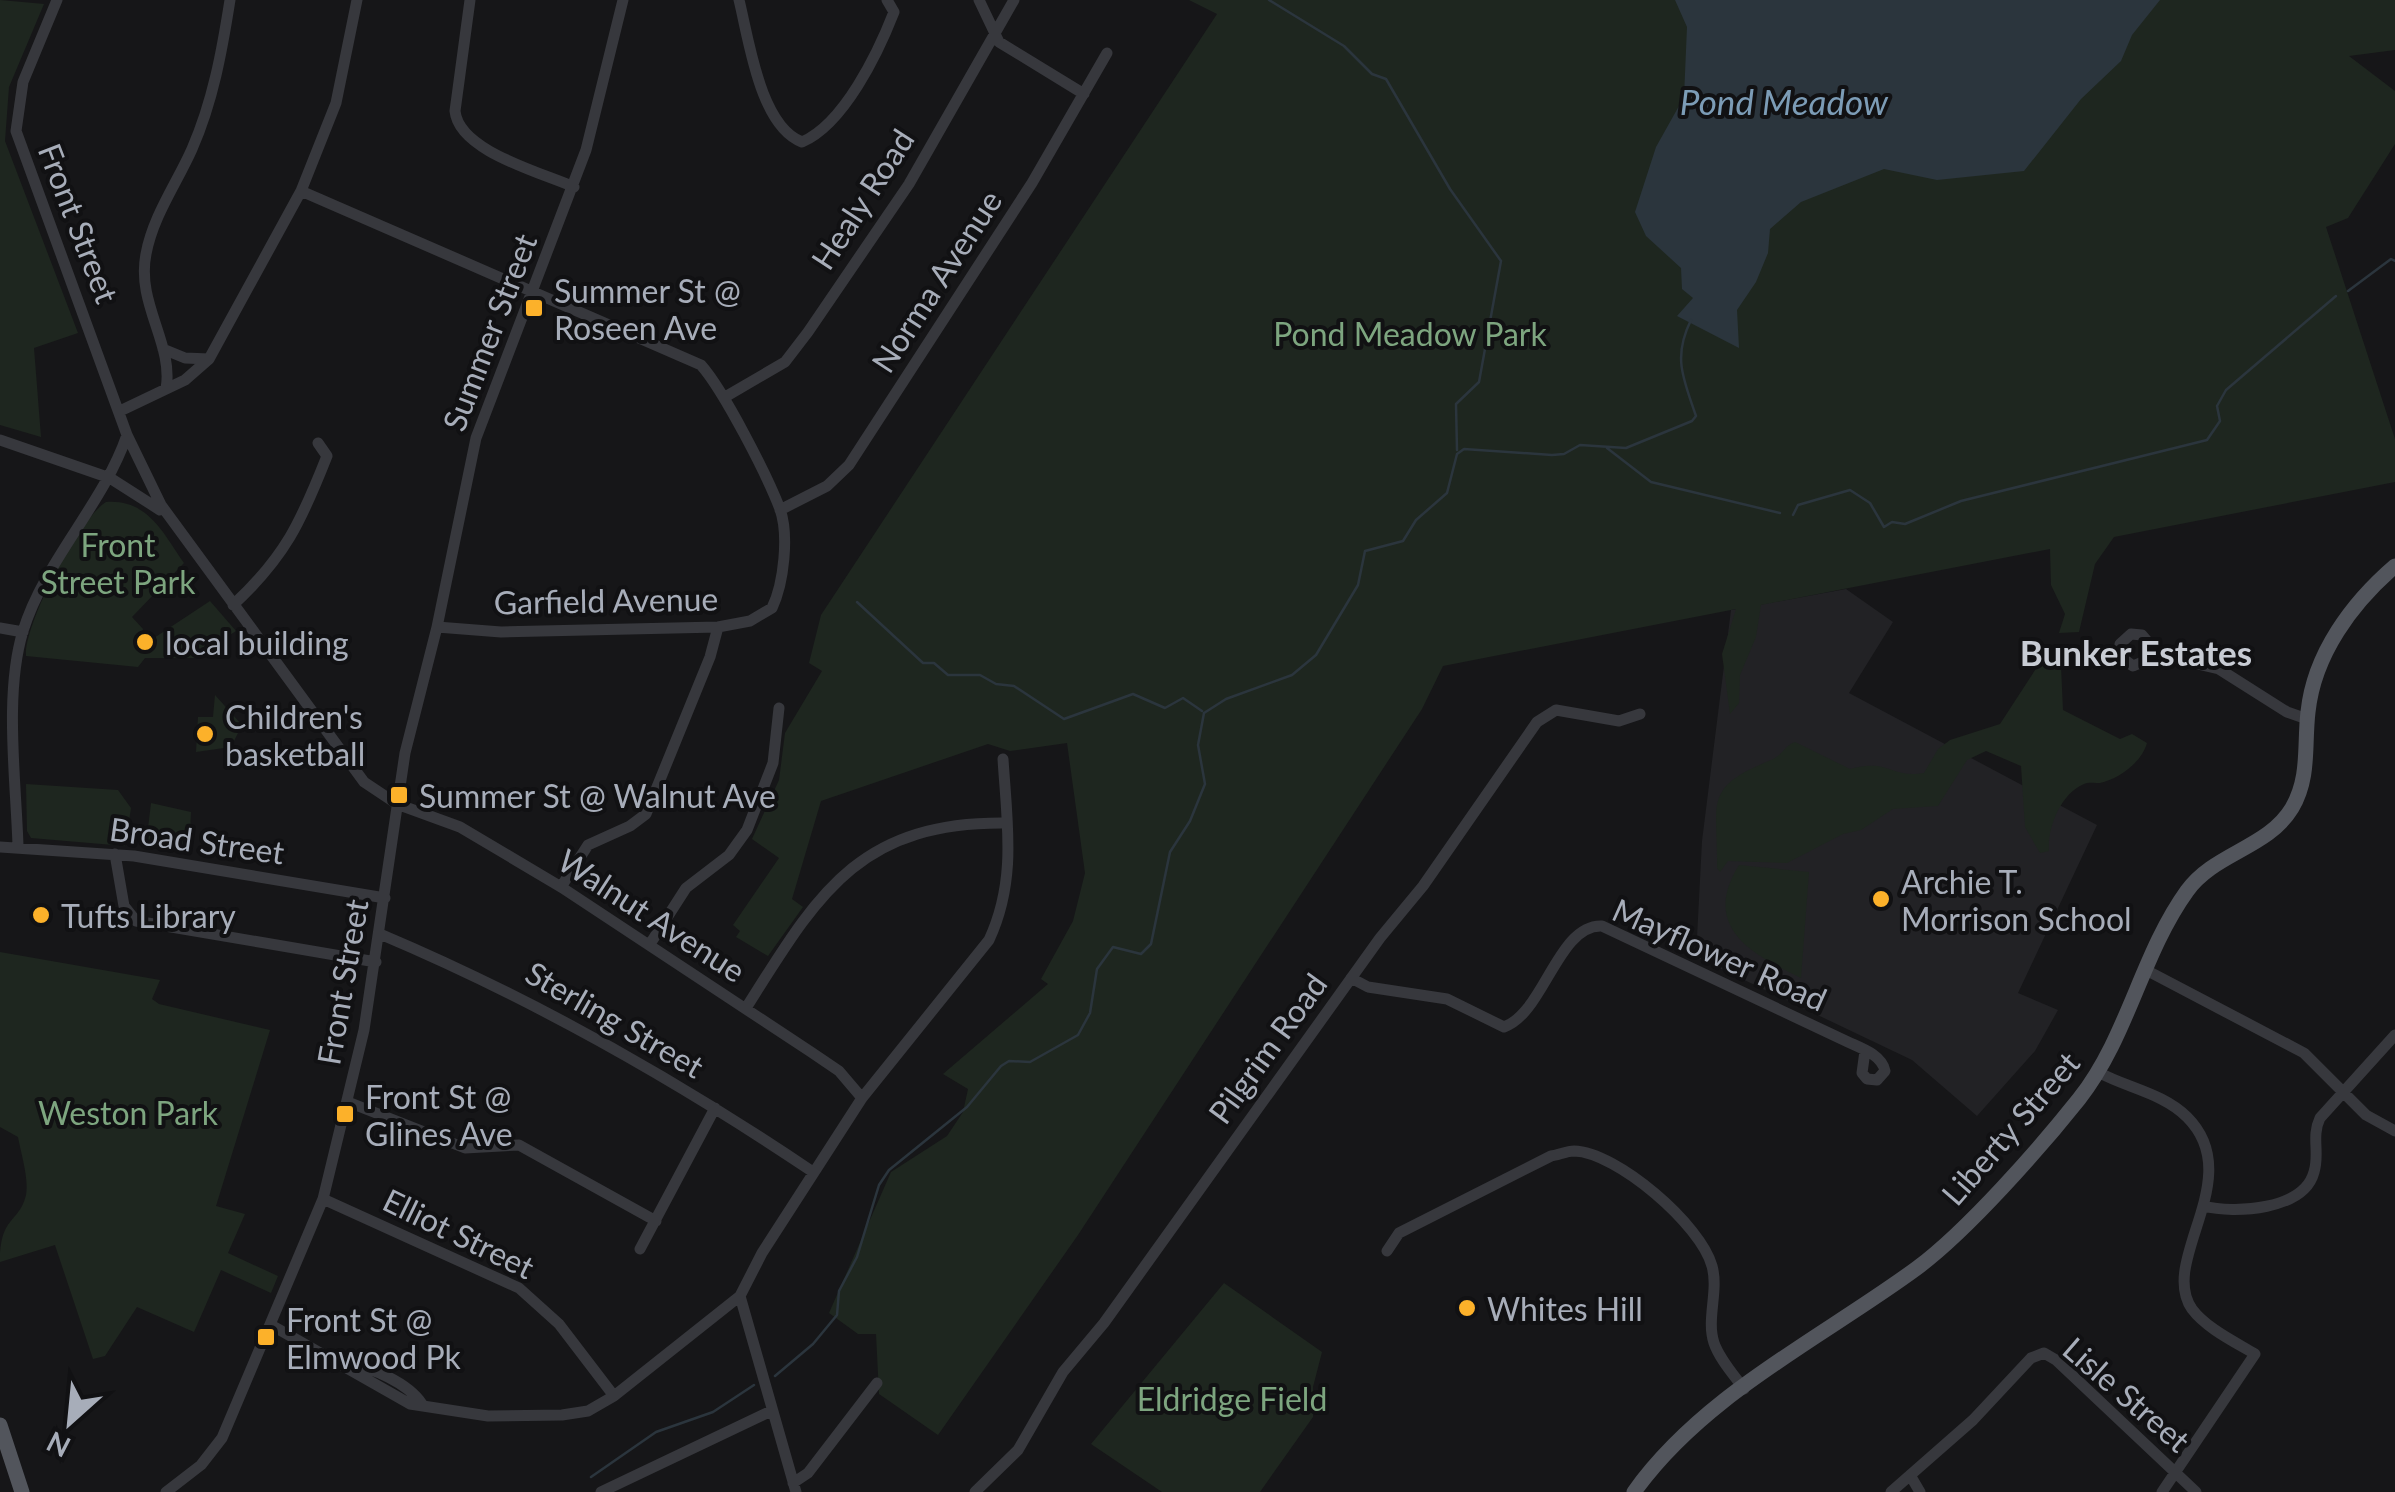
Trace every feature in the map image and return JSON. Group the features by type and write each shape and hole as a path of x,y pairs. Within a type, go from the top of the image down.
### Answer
{"main road":[{"name":"Liberty Street","path":"1634,1492 1671,1446 1744,1388 1932,1256 2060,1121 2098,1072 2180,900 2202,873 2272,830 2291,809 2304,778 2307,718 2314,681 2358,601 2395,566"},
{"path":"0,1425 6,1461 22,1492"}],"street":[{"name":"Front Street","path":"57,0 24,82 16,131 127,435 168,517 364,782 398,804 376,962 348,1102 323,1199 222,1438 200,1465 166,1492"},
{"path":"166,389 163,349 145,296 146,252 202,127 222,54 230,0"},
{"path":"120,412 185,380 209,359 301,191 336,103 356,0"},
{"path":"470,0 455,110 459,128 481,147 574,187"},
{"name":"Summer Street","path":"398,804 405,753 437,627 476,438 574,187 600,103 623,0"},
{"path":"739,0 762,87 777,126 802,142 816,136 855,85 894,12 888,2"},
{"path":"979,0 1009,50 1084,94"},
{"name":"Healy Road","path":"724,397 785,362 808,332 909,184 1014,0"},
{"name":"Norma Avenue","path":"780,510 828,486 850,465 998,238 1108,53"},
{"path":"301,191 531,294 685,355 701,366 724,397 780,510"},
{"path":"163,349 184,358 209,359"},
{"path":"18,846 15,731 23,632 57,564 110,478 127,435"},
{"name":"Front Street","path":"0,440 110,478 168,517"},
{"path":"233,604 273,568 284,551 326,456 318,443"},
{"name":"Garfield Avenue","path":"437,627 501,632 718,627 750,621 772,608 780,586 780,510"},
{"path":"561,888 588,844 639,821 650,806 718,627"},
{"path":"0,628 23,632"},
{"path":"2159,655 2214,667 2291,714 2307,718"},
{"path":"650,944 686,888 729,855 747,830 773,763 779,708"},
{"name":"Pilgrim Road","path":"976,1492 1018,1450 1063,1372 1104,1323 1351,978 1423,886 1540,718 1562,710 1619,721 1640,714"},
{"path":"271,1325 347,1364 356,1376 410,1404 488,1416 562,1415 588,1411 614,1396 740,1296 812,1172 862,1098 989,940 1008,891 1002,759"},
{"name":"Walnut Avenue","path":"398,804 460,827 650,944 839,1071 862,1098"},
{"path":"746,1008 814,904 849,869 907,838 961,825 1007,823"},
{"name":"Broad Street","path":"0,847 115,854 385,898"},
{"path":"115,854 124,906 136,920 376,962"},
{"name":"Mayflower Road","path":"1351,978 1368,986 1447,999 1504,1026 1521,1016 1578,933 1602,926 1866,1051 1879,1058 1883,1074 1868,1080 1861,1070 1866,1051"},
{"name":"Sterling Street","path":"380,934 528,1000 715,1108 812,1172"},
{"path":"2144,969 2297,1048 2366,1115 2395,1130"},
{"path":"2203,1206 2230,1208 2283,1201 2302,1192 2315,1170 2316,1127 2395,1035"},
{"path":"2098,1072 2167,1102 2195,1126 2209,1166 2185,1277 2185,1294 2200,1318 2254,1354 2162,1492"},
{"path":"348,1102 474,1149 503,1143 519,1146 656,1220"},
{"path":"640,1249 715,1108"},
{"path":"1388,1251 1398,1233 1552,1156 1574,1151 1596,1156 1621,1168 1657,1197 1699,1240 1714,1278 1714,1342 1744,1388"},
{"name":"Elliot Street","path":"323,1199 519,1288 559,1324 614,1396"},
{"path":"740,1296 794,1487 877,1382"},
{"name":"Lisle Street","path":"1892,1492 2040,1354 2056,1360 2196,1492"},
{"path":"601,1492 772,1411"},
{"path":"1910,1475 1920,1492"}],"shaded area":[{"name":"Archie T. Morrison School","path":"1846,589 1893,622 1849,693 2097,825 2018,993 2058,1010 2035,1051 1977,1116 1912,1060 1696,957 1702,841 1731,610"}],"green space":[{"path":"0,0 44,4 9,87 5,141 78,333 34,348 41,437 0,425"},
{"name":"Pond Meadow Park","path":"1189,0 2395,0 2395,50 2349,56 2395,91 2395,144 2348,218 2326,227 2395,439 2395,482 2114,537 2095,564 2079,632 2059,633 2065,614 2051,585 2050,549 1761,605 1756,637 1740,675 1739,703 1730,714 1722,654 1736,609 1443,666 1422,709 1078,1235 938,1435 879,1394 876,1334 858,1334 829,1313 891,1172 947,1136 963,1112 968,1089 943,1074 1048,984 1041,979 1073,921 1085,873 1067,743 1010,751 988,744 821,801 792,899 803,907 768,956 736,937 740,931 733,925 779,858 752,839 779,780 785,733 822,671 809,663 821,615 1217,14"},
{"name":"Front Street Park","path":"106,502 133,506 144,512 184,563 132,617 143,629 140,646 149,647 151,640 210,601 236,631 195,658 145,658 138,667 26,656 34,621 55,573 82,529"},
{"path":"2050,647 2071,647 2061,666 2063,710 2120,739 2132,734 2147,743 2140,757 2122,774 2100,783 2085,783 2068,796 2053,823 2049,851 2040,853 2025,827 2021,766 1986,751 1967,760 1938,806 1893,809 1861,830 1843,834 1787,863 1728,861 1720,872 1717,868 1718,799 1734,779 1775,758 1795,742 1850,769 1874,766 1924,773 1938,749 1950,740 2000,724"},
{"path":"215,695 242,725 231,747 196,752 198,717 213,717"},
{"path":"26,784 118,790 131,808 125,846 31,838 27,831"},
{"path":"151,803 191,812 189,854 146,845"},
{"path":"1739,865 1809,872 1801,978 1749,948 1728,921 1725,905"},
{"name":"Weston Park","path":"0,952 160,980 152,999 159,1004 270,1030 216,1206 245,1214 228,1253 278,1276 271,1293 221,1270 194,1332 137,1307 105,1356 93,1359 55,1245 0,1262 3,1236 23,1204 27,1188 18,1137 0,1127"},
{"name":"Eldridge Field","path":"1224,1283 1322,1352 1313,1387 1313,1417 1260,1492 1162,1492 1091,1444"}],"water":[{"name":"Pond Meadow","path":"1675,0 2160,0 2132,35 2121,61 2081,99 2024,171 1937,180 1884,169 1801,202 1770,229 1768,253 1756,282 1737,310 1739,348 1677,316 1693,298 1682,289 1681,268 1646,236 1635,212 1656,147 1684,97 1687,27"}],"waterway":[{"path":"1269,0 1344,46 1372,74 1386,79 1450,189 1501,261 1479,382 1456,404 1457,450"},
{"path":"2348,291 2391,259 2395,261"},
{"path":"1793,515 1798,505 1850,490 1870,503 1884,527 1892,522 1905,524 1961,501 2207,440 2220,421 2217,406 2226,390 2336,296"},
{"path":"775,1376 813,1344 837,1315 839,1291 857,1257 879,1185 889,1170 967,1107 1001,1066 1009,1061 1030,1062 1078,1035 1090,1013 1097,969 1113,947 1141,954 1151,944 1170,852 1190,821 1205,784 1198,745 1204,713 1226,699 1292,675 1316,655 1358,585 1365,551 1403,541 1416,520 1447,493 1457,454 1464,449 1552,455 1564,454 1580,445 1626,448 1692,421 1696,416 1681,358 1691,320"},
{"path":"1607,448 1651,482 1780,513"},
{"path":"857,602 923,663 934,663 948,675 980,675 996,684 1014,686 1064,719 1133,694 1165,708 1183,698 1202,711"},
{"path":"591,1477 656,1432 713,1412 754,1385"}],"place":[{"name":"Summer St @ Roseen Ave","path":"534,308"},
{"name":"local building","path":"145,642"},
{"name":"Children's basketball","path":"205,734"},
{"name":"Summer St @ Walnut Ave","path":"399,795"},
{"name":"Archie T. Morrison School","path":"1881,899"},
{"name":"Tufts Library","path":"41,915"},
{"name":"Front St @ Glines Ave","path":"345,1114"},
{"name":"Whites Hill","path":"1467,1308"},
{"name":"Front St @ Elmwood Pk","path":"266,1337"}],"district":[{"name":"Bunker Estates","path":"2136,652"}]}
